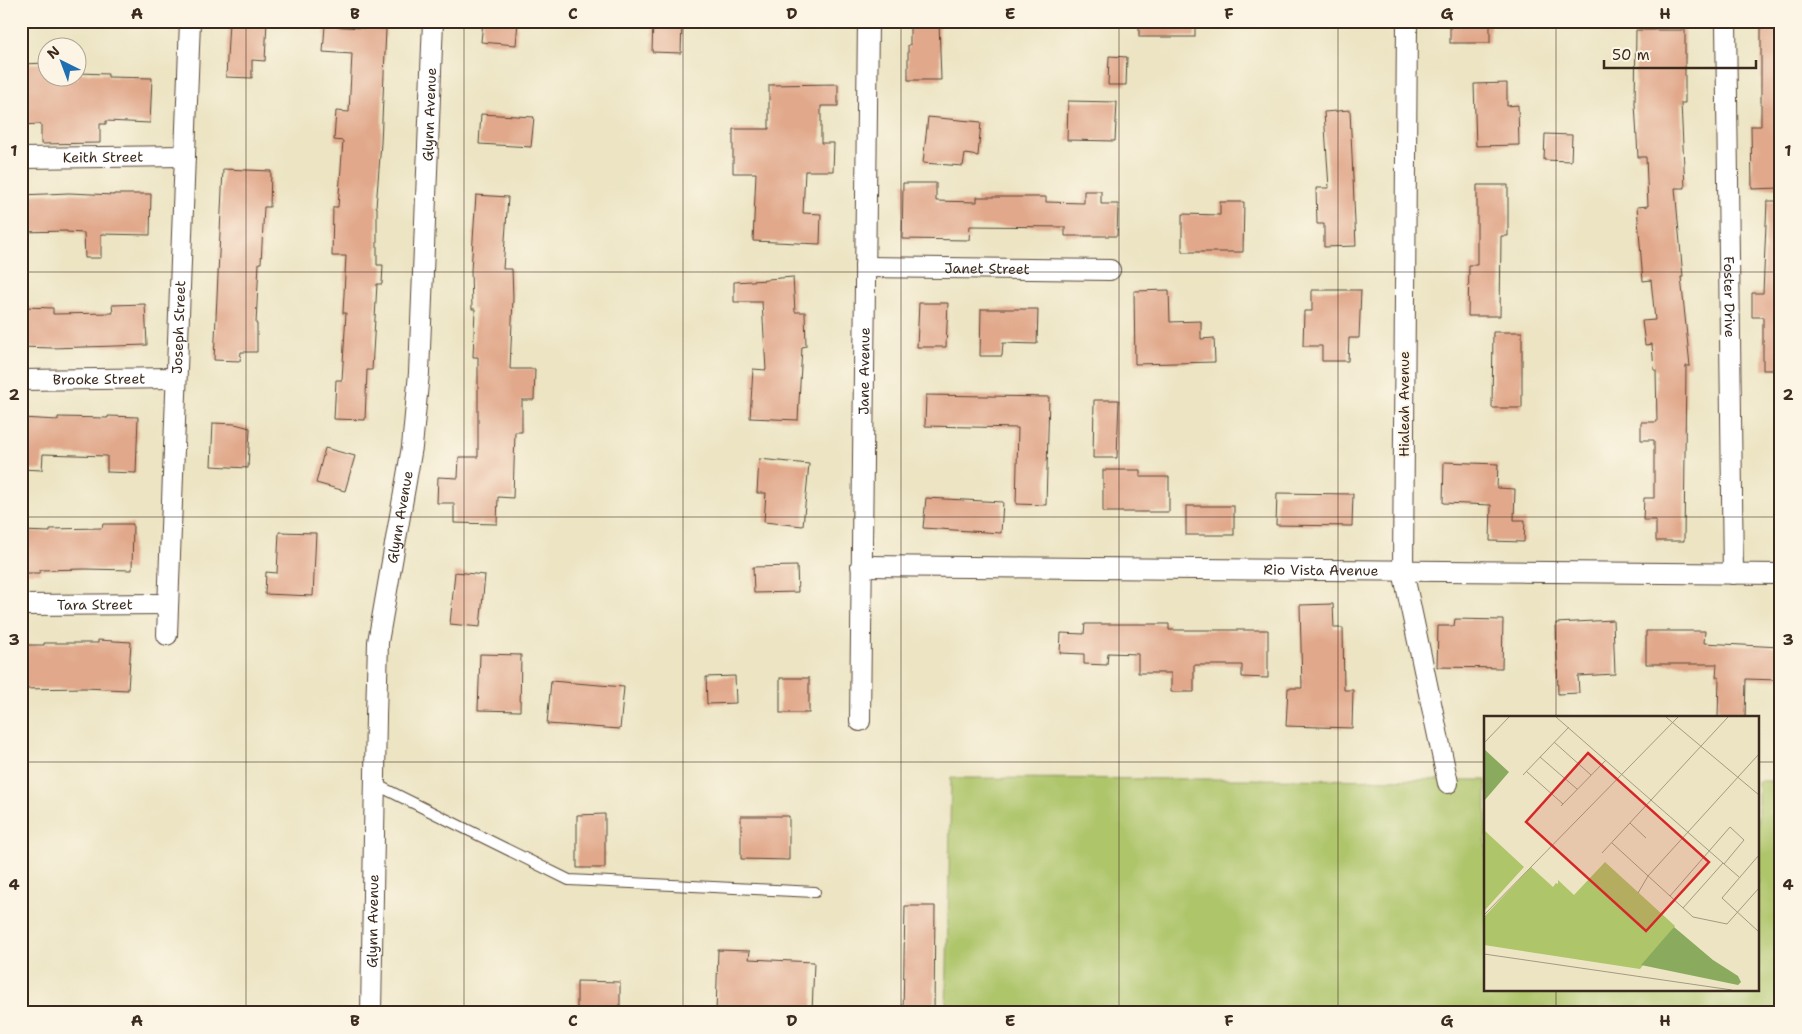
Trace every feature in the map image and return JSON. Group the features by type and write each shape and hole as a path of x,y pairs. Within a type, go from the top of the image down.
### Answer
{"street":[{"name":"Joseph Street","path":"167,635 190,21"},
{"name":"Glynn Avenue","path":"371,1013 378,642 412,446 419,373 433,21"},
{"name":"Jane Avenue","path":"860,720 868,21"},
{"name":"Hialeah Avenue","path":"1407,21 1403,571 1448,783"},
{"name":"Foster Drive","path":"1726,21 1733,574"},
{"name":"Keith Street","path":"21,158 185,156"},
{"name":"Janet Street","path":"865,267 1110,270"},
{"name":"Brooke Street","path":"21,380 176,378"},
{"name":"Rio Vista Avenue","path":"861,566 1781,574"},
{"name":"Tara Street","path":"21,605 168,604"}],"lane":[{"path":"375,784 569,880 815,892"}],"green space":[{"path":"951,778 1484,780 1484,992 1760,992 1760,781 1781,781 1781,1013 946,1013"}],"building":[{"path":"229,21 267,21 265,61 252,60 252,78 226,77"},
{"path":"483,21 518,21 516,45 481,42"},
{"path":"653,21 682,21 681,53 652,52"},
{"path":"910,21 939,21 941,80 908,80"},
{"path":"1139,21 1195,21 1195,37 1139,37"},
{"path":"1450,21 1490,21 1490,43 1450,43"},
{"path":"325,26 386,29 376,207 377,265 383,265 382,284 377,284 372,370 367,370 365,420 334,419 336,380 342,380 346,313 343,313 346,256 332,256 333,207 338,207 343,141 334,140 336,111 349,112 352,54 323,52"},
{"path":"1761,27 1781,27 1781,188 1752,189 1751,126 1761,126"},
{"path":"1636,30 1685,30 1685,103 1681,103 1685,188 1675,188 1690,366 1686,366 1684,541 1656,541 1656,520 1643,520 1644,498 1654,498 1654,440 1641,440 1641,422 1657,422 1656,370 1654,370 1652,344 1645,345 1642,321 1655,320 1651,280 1643,281 1637,207 1648,206 1646,157 1638,157 1635,103"},
{"path":"1109,56 1127,57 1126,85 1108,85"},
{"path":"38,63 38,88 88,88 88,73 108,74 108,77 152,78 150,123 106,121 106,124 100,124 100,143 41,144 41,124 21,125 21,64"},
{"path":"1507,83 1507,106 1518,105 1519,145 1476,146 1474,84"},
{"path":"838,84 838,106 821,106 821,143 834,143 833,171 805,171 803,213 821,214 820,244 753,241 756,173 733,173 733,129 769,129 769,85"},
{"path":"1068,101 1117,102 1115,141 1067,140"},
{"path":"1350,110 1356,246 1324,247 1324,224 1317,224 1316,188 1329,188 1324,112"},
{"path":"481,114 534,117 531,147 479,144"},
{"path":"928,117 981,122 978,156 965,154 963,166 923,163"},
{"path":"1545,134 1572,135 1571,161 1544,160"},
{"path":"223,169 271,171 270,207 264,207 261,263 259,263 256,324 257,352 241,352 240,361 214,360"},
{"path":"903,183 936,183 936,201 977,202 977,197 1046,197 1046,202 1084,203 1084,191 1101,191 1101,204 1118,204 1117,236 1065,236 1065,227 970,226 969,240 902,239"},
{"path":"1477,185 1508,185 1508,236 1501,236 1500,316 1468,316 1469,265 1477,265"},
{"path":"69,193 151,194 150,235 101,234 101,258 85,258 84,233 67,231 21,232 21,195"},
{"path":"476,195 508,197 503,269 512,269 513,298 510,369 535,369 534,400 522,400 522,432 515,432 513,498 498,497 497,524 454,523 454,503 437,503 438,477 458,478 459,457 478,457 478,357 473,357 475,309 472,309 471,270"},
{"path":"1767,201 1781,201 1781,370 1763,370 1763,317 1752,317 1752,293 1763,293"},
{"path":"1220,202 1244,202 1243,252 1182,252 1182,214 1220,215"},
{"path":"793,277 795,312 805,312 806,346 802,347 798,420 750,418 753,369 766,370 762,302 734,302 734,282"},
{"path":"1169,290 1170,322 1201,321 1201,339 1214,338 1215,362 1135,364 1134,291"},
{"path":"1312,290 1361,290 1359,338 1349,338 1348,361 1322,361 1322,346 1303,346 1304,311 1312,311"},
{"path":"919,303 948,303 946,347 917,347"},
{"path":"145,304 147,345 21,347 21,322 24,322 25,307 53,308 53,314 113,313 112,305"},
{"path":"981,309 1038,309 1037,344 1003,343 1002,356 980,356"},
{"path":"1493,332 1522,332 1522,408 1492,408"},
{"path":"926,395 1049,397 1046,505 1016,504 1018,428 925,426"},
{"path":"1094,400 1119,400 1117,458 1093,458"},
{"path":"108,416 138,417 136,473 107,472 107,456 43,454 42,470 21,469 21,418 58,420 58,417 108,418"},
{"path":"213,423 235,424 250,428 248,468 211,466"},
{"path":"325,448 355,456 345,491 316,483"},
{"path":"759,459 809,464 803,526 764,522 766,493 757,493"},
{"path":"1444,462 1498,464 1497,488 1515,489 1514,520 1525,520 1524,542 1490,541 1491,505 1443,503"},
{"path":"1103,470 1140,470 1140,477 1169,477 1169,512 1103,512"},
{"path":"1277,493 1353,494 1352,526 1276,525"},
{"path":"926,498 1003,502 1001,533 923,528"},
{"path":"1186,506 1234,506 1234,535 1186,535"},
{"path":"103,524 133,524 132,570 40,570 40,573 21,573 21,531 50,532 50,529 102,528"},
{"path":"279,532 316,533 313,596 265,594 266,572 277,573"},
{"path":"797,566 798,592 754,593 753,567"},
{"path":"455,572 485,575 480,627 450,624"},
{"path":"1333,604 1334,628 1343,628 1344,690 1353,690 1352,728 1286,726 1288,688 1302,688 1300,605"},
{"path":"1455,619 1503,620 1502,668 1437,667 1438,626 1454,626"},
{"path":"1613,620 1615,674 1578,676 1579,693 1558,694 1556,623"},
{"path":"1085,624 1169,624 1169,630 1268,630 1268,678 1242,677 1242,665 1194,665 1194,692 1171,692 1171,673 1138,673 1138,654 1108,653 1107,665 1084,664 1084,654 1060,653 1061,633 1084,634"},
{"path":"1646,631 1705,631 1704,643 1780,647 1778,680 1746,679 1745,716 1718,716 1719,677 1716,677 1717,664 1646,664"},
{"path":"98,640 131,642 128,690 85,688 21,689 21,645 98,643"},
{"path":"480,654 521,655 520,711 478,710"},
{"path":"735,676 736,703 707,704 706,677"},
{"path":"780,678 809,678 809,713 780,713"},
{"path":"551,681 624,687 620,729 547,724"},
{"path":"605,814 605,868 577,868 577,815"},
{"path":"741,816 789,816 789,860 741,859"},
{"path":"905,906 935,906 934,1013 903,1013"},
{"path":"718,950 750,951 749,959 814,962 812,1013 716,1013"},
{"path":"577,981 620,982 620,1013 577,1013"}]}
